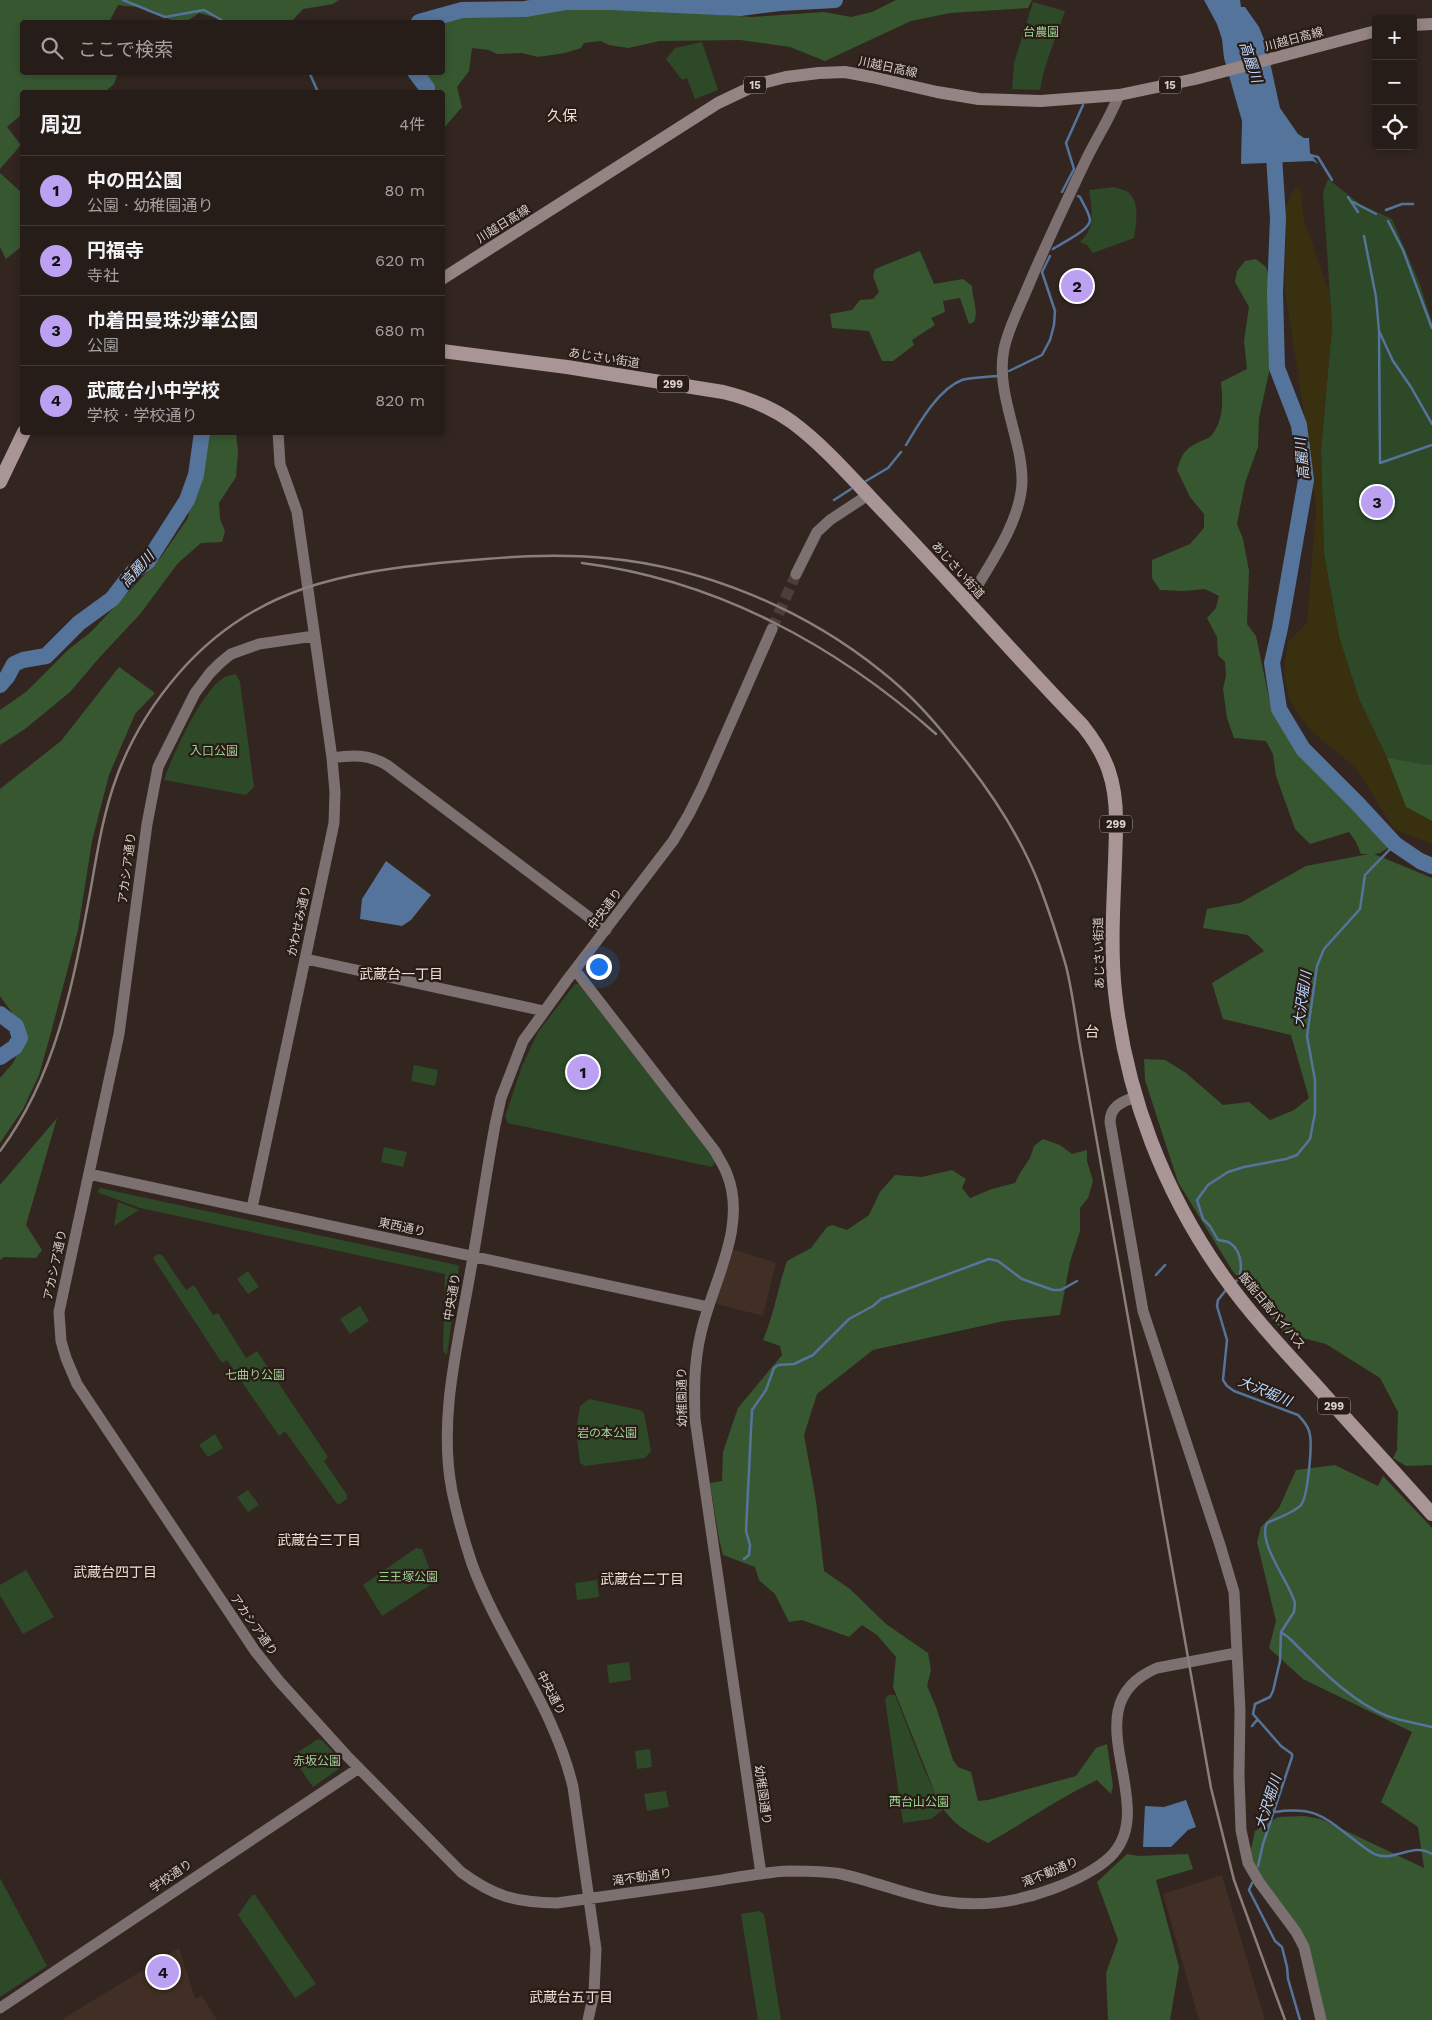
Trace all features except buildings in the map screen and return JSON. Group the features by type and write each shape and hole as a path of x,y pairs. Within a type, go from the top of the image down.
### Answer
{"highway":[{"name":"あじさい街道","path":"445,351 586,370 723,392 744,397 769,408 791,422 816,442 868,495 1083,726 1097,744 1107,762 1116,802 1113,965 1120,1025 1135,1097"},
{"path":"0,482 23,435"},
{"name":"飯能日高バイパス","path":"1135,1097 1173,1192 1206,1249 1238,1296 1272,1337 1432,1514"}],"main road":[{"path":"1417,25 1432,24"},
{"name":"川越日高線","path":"445,277 718,103 758,84 786,77 845,72 979,99 1040,101 1119,94 1167,86 1372,32"}],"street":[{"path":"967,603 1008,530 1020,498 1022,482 1020,466 1004,386 1002,365 1004,349 1045,249 1119,94"},
{"name":"かわせみ通り","path":"252,1208 334,823 332,758 296,512 280,464 278,435"},
{"path":"796,574 817,532 830,520 868,495"},
{"name":"中央通り","path":"588,2020 594,1993 596,1949 590,1898 568,1766 551,1724 482,1590 462,1532 452,1491 449,1467 449,1402 501,1098 524,1040 673,842 706,779 772,629"},
{"name":"アカシア通り","path":"314,636 259,644 231,654 220,663 195,693 158,767 147,824 119,1034 59,1312 61,1341 77,1384 255,1651 279,1681 359,1768 439,1851 476,1884 505,1898 533,1903 557,1903 590,1898"},
{"path":"332,758 360,756 378,759 606,930"},
{"path":"306,959 544,1011"},
{"name":"幼稚園通り","path":"575,970 715,1151 727,1174 732,1195 733,1222 696,1354 694,1386 695,1420 761,1874"},
{"path":"1135,1097 1123,1101 1113,1109 1110,1122 1142,1301 1234,1592 1240,1710 1241,1830 1248,1862 1259,1882 1296,1932 1304,1947 1321,2020"},
{"name":"東西通り","path":"89,1174 708,1306"},
{"name":"滝不動通り","path":"590,1898 789,1871 840,1874 938,1900 963,1904 1003,1903 1033,1896 1087,1873 1110,1857 1120,1843 1125,1830 1126,1800 1115,1726 1118,1713 1129,1688 1146,1673 1157,1668 1236,1653"},
{"name":"学校通り","path":"0,2008 359,1768"}],"shaded area":[{"path":"733,1249 776,1263 763,1316 717,1304 716,1301"},
{"path":"1222,1875 1265,2020 1199,2020 1163,1894"},
{"path":"179,1948 195,1998 202,1996 217,2020 61,2020"}],"green space":[{"path":"0,0 339,0 333,4 303,9 293,20 224,20 199,13 189,20 172,20 142,7 118,5 110,20 20,20 20,75 117,75 114,84 107,90 20,90 20,116 7,127 20,146 0,169"},
{"path":"896,0 1032,0 1028,8 950,13 911,21 825,61 790,47 740,40 660,41 628,48 609,45 601,41 584,43 581,48 565,53 538,57 522,53 497,54 489,50 472,48 469,71 457,87 462,107 445,127 445,90 435,90 424,75 445,75 445,21 473,14 529,14 567,7 609,7 752,17 824,12 851,17 872,12"},
{"name":"台農園","path":"1033,2 1065,11 1040,90 1012,89 1014,63"},
{"path":"702,42 718,90 695,99 687,78 682,80 666,59 675,48"},
{"path":"0,173 20,191 20,248 6,259 0,247"},
{"path":"1328,179 1360,204 1392,219 1419,282 1432,322 1432,821 1406,807 1387,758 1359,699 1339,637 1324,554 1321,450 1332,326 1323,192"},
{"path":"1114,187 1126,191 1134,200 1136,206 1136,226 1134,238 1093,253 1087,245 1080,242 1091,224 1092,211 1089,190"},
{"path":"920,251 934,284 963,279 972,286 976,308 974,322 969,324 960,298 943,301 945,312 931,318 935,325 912,340 914,345 893,361 882,361 869,331 832,328 830,314 852,310 860,300 873,299 879,292 873,276 875,269"},
{"path":"1256,259 1266,267 1272,285 1269,342 1273,354 1259,418 1258,447 1245,483 1237,524 1243,539 1249,571 1247,624 1256,636 1271,707 1295,745 1391,846 1380,853 1374,854 1432,878 1432,1465 1406,1466 1393,1458 1397,1450 1398,1412 1380,1378 1326,1344 1284,1333 1232,1270 1178,1182 1145,1080 1144,1059 1165,1060 1186,1073 1223,1105 1249,1102 1270,1120 1294,1110 1309,1098 1291,1035 1223,1019 1212,983 1264,951 1248,935 1203,928 1207,909 1240,903 1306,866 1369,854 1361,854 1349,832 1310,844 1295,829 1276,776 1273,754 1266,741 1234,738 1227,718 1223,689 1226,675 1225,662 1218,655 1217,637 1207,618 1216,608 1219,596 1205,589 1184,591 1160,590 1152,578 1152,560 1190,544 1204,528 1204,514 1190,497 1177,470 1185,452 1210,437 1218,424 1222,410 1221,382 1247,369 1244,341 1249,307 1235,282 1237,271 1245,261"},
{"path":"209,435 236,435 238,452 236,477 219,503 220,519 225,531 222,542 201,543 178,563 141,613 70,692 25,729 0,745 0,710 26,692 69,649 91,632 161,557 188,518 192,495 204,465"},
{"path":"119,667 155,693 135,714 109,775 92,841 78,930 39,1075 23,1109 0,1143 0,1078 13,1063 27,1035 0,996 0,789 61,741"},
{"name":"入口公園","path":"236,674 240,682 254,787 246,795 164,780 189,724 207,694 225,677"},
{"path":"1387,758 1432,765 1432,821 1406,807"},
{"path":"575,984 579,984 711,1153 715,1162 712,1167 508,1123 505,1117 522,1066 538,1032"},
{"path":"414,1065 438,1070 435,1086 411,1081"},
{"path":"57,1118 26,1225 42,1250 36,1258 4,1257 0,1260 0,1185"},
{"path":"1043,1139 1060,1145 1072,1154 1087,1150 1087,1161 1093,1181 1088,1198 1080,1208 1080,1231 1070,1262 1060,1315 1004,1321 873,1350 817,1394 804,1435 816,1501 824,1571 850,1589 886,1624 928,1653 931,1670 927,1686 936,1707 953,1760 958,1767 971,1772 978,1801 988,1800 1076,1776 1096,1748 1107,1744 1113,1786 1111,1794 1097,1780 988,1843 960,1827 939,1803 893,1687 896,1657 877,1635 862,1625 849,1637 802,1620 789,1622 775,1594 759,1580 755,1567 723,1555 710,1483 722,1481 723,1452 738,1408 782,1355 780,1346 763,1340 787,1261 811,1248 827,1227 832,1225 847,1230 869,1215 880,1192 895,1175 922,1177 952,1170 966,1179 962,1188 970,1198 992,1189 1015,1183 1030,1158 1034,1146"},
{"path":"384,1147 407,1152 403,1167 381,1162"},
{"path":"100,1188 457,1265 459,1267 447,1355 443,1351 445,1274 140,1208 97,1192"},
{"path":"118,1202 139,1210 114,1226"},
{"name":"七曲り公園","path":"158,1254 162,1255 186,1290 194,1285 213,1315 218,1313 246,1358 257,1351 328,1457 324,1461 347,1495 347,1499 338,1505 285,1431 279,1436 227,1360 222,1363 153,1258"},
{"path":"248,1271 259,1287 248,1294 237,1279"},
{"path":"360,1306 369,1321 350,1334 340,1319"},
{"name":"岩の本公園","path":"589,1399 640,1410 644,1413 651,1451 645,1458 585,1466 580,1463 576,1430 580,1406"},
{"path":"215,1434 223,1448 208,1457 199,1445"},
{"path":"1335,1465 1378,1486 1383,1476 1432,1528 1432,2020 1321,2020 1304,1947 1248,1863 1255,1831 1278,1817 1304,1816 1321,1819 1424,1868 1418,1827 1381,1802 1412,1732 1303,1679 1269,1648 1276,1621 1257,1542 1261,1527 1279,1508 1296,1470"},
{"path":"248,1490 259,1505 248,1512 237,1497"},
{"name":"三王塚公園","path":"416,1548 422,1549 433,1578 433,1583 382,1616 363,1585"},
{"path":"26,1570 54,1617 23,1634 0,1595 0,1585"},
{"path":"597,1580 599,1597 577,1600 575,1583"},
{"path":"629,1662 631,1680 609,1683 607,1665"},
{"name":"西台山公園","path":"888,1695 895,1695 924,1769 943,1810 931,1819 903,1823 885,1699"},
{"name":"赤坂公園","path":"318,1739 323,1741 340,1760 340,1768 313,1787 295,1761 295,1754"},
{"path":"650,1749 652,1767 637,1769 635,1751"},
{"path":"666,1791 669,1807 647,1811 644,1794"},
{"path":"1127,1854 1139,1856 1188,1854 1193,1869 1156,1880 1179,1967 1170,2020 1108,2020 1106,1973 1118,1940 1097,1882"},
{"path":"0,1878 47,1966 0,1997"},
{"path":"252,1895 255,1895 316,1984 295,1998 238,1915"},
{"path":"759,1911 764,1914 781,2020 758,2020 741,1914"}],"sand":[{"path":"1295,187 1301,190 1303,217 1330,295 1332,326 1321,450 1324,554 1339,637 1359,699 1387,758 1406,807 1432,821 1432,844 1394,829 1356,768 1310,730 1290,701 1284,674 1288,642 1307,623 1316,510 1310,451 1285,291 1286,206"}],"water":[{"path":"1204,0 1240,0 1241,7 1245,7 1259,27 1266,44 1280,108 1298,134 1304,138 1309,138 1310,153 1318,164 1313,161 1241,164 1242,121 1224,58 1222,39 1217,24"},
{"path":"386,861 431,895 411,920 402,926 360,919 362,899"},
{"path":"1186,1800 1196,1827 1188,1830 1171,1847 1143,1847 1145,1806 1164,1807"}],"waterway":[{"path":"123,0 165,17 204,10 222,20"},
{"name":"高麗川","path":"660,0 661,4"},
{"name":"高麗川","path":"426,20 462,10 525,9 565,2 611,2 740,8 780,3 835,0"},
{"path":"310,75 317,90"},
{"name":"高麗川","path":"417,75 427,90"},
{"path":"1062,192 1074,169 1066,143 1083,105"},
{"name":"高麗川","path":"1273,140 1278,218 1275,293 1277,368 1299,425 1306,480 1272,663 1279,709 1303,749 1395,844 1420,861 1432,866"},
{"path":"1310,155 1318,157 1332,180"},
{"path":"1053,249 1081,232 1089,224 1088,214 1078,196"},
{"path":"1348,197 1358,212"},
{"path":"1353,202 1376,214"},
{"path":"1386,210 1402,204 1413,204"},
{"path":"1388,221 1403,250 1432,328"},
{"path":"1364,236 1376,297 1379,331 1393,361 1411,387 1432,424"},
{"path":"1009,371 1042,355 1050,340 1055,311 1042,272 1050,256"},
{"path":"1379,333 1380,463 1432,445"},
{"path":"906,445 930,408 945,391 962,380 997,376"},
{"name":"高麗川","path":"0,685 14,664 23,660 46,656 79,623 112,599 133,572 148,561 187,500 196,475 202,435"},
{"path":"866,481 888,468 901,452"},
{"path":"834,500 851,489"},
{"name":"大沢堀川","path":"1234,1283 1240,1274 1241,1268 1237,1251 1230,1243 1218,1240 1210,1226 1203,1219 1197,1200 1208,1185 1228,1172 1297,1155 1310,1139 1315,1113 1315,1080 1307,1036 1317,966 1324,949 1360,909 1365,875 1395,844"},
{"name":"高麗川","path":"0,1014 16,1026 20,1038 15,1047 0,1057"},
{"path":"744,1559 749,1555 750,1545 746,1531 752,1410 766,1390 774,1368 778,1365 794,1364 813,1355 849,1319 873,1306 881,1299 989,1259 998,1261 1022,1279 1053,1290 1061,1290 1077,1281"},
{"path":"1156,1275 1165,1265"},
{"name":"大沢堀川","path":"1226,1290 1218,1300 1217,1306 1227,1340 1223,1380 1234,1391 1298,1415 1307,1427 1310,1441 1306,1492 1301,1505 1290,1513 1267,1523 1265,1531 1270,1551 1295,1603 1294,1612 1281,1632 1280,1661 1273,1691 1270,1697 1255,1704 1253,1714 1281,1746 1292,1754 1292,1757 1263,1844 1258,1866"},
{"path":"1282,1633 1334,1681 1359,1701 1387,1716 1432,1727"},
{"path":"1252,1726 1257,1720"},
{"path":"1275,1812 1301,1811 1320,1816 1377,1855 1391,1856 1418,1850 1432,1854"},
{"name":"大沢堀川","path":"1252,1883 1249,1890 1275,1941 1282,1947 1288,1979 1300,2020"}],"tunnel":[{"path":"772,629 796,574"}],"railway":[{"path":"0,1151 19,1122 35,1092 60,1028 77,961 104,819 112,790 129,748 144,721 169,684 208,644 238,621 269,603 302,589 373,571 528,556 586,557 642,563 716,581 786,610 819,628 851,649 891,679 919,706 978,777 1002,811 1022,847 1039,884 1057,935 1071,987 1211,1788 1234,1880 1285,2020"},
{"path":"582,563 632,572 680,584 727,601 772,622 815,645 857,672 898,702 936,734"}],"place":[{"name":"円福寺","path":"1077,286"},
{"name":"巾着田曼珠沙華公園","path":"1377,502"},
{"name":"中の田公園","path":"583,1072"},
{"name":"武蔵台小中学校","path":"163,1972"}],"district":[{"name":"久保","path":"562,116"},
{"name":"武蔵台一丁目","path":"401,974"},
{"name":"台","path":"1092,1032"},
{"name":"武蔵台三丁目","path":"319,1540"},
{"name":"武蔵台四丁目","path":"115,1572"},
{"name":"武蔵台二丁目","path":"642,1579"},
{"name":"武蔵台五丁目","path":"571,1997"}]}
